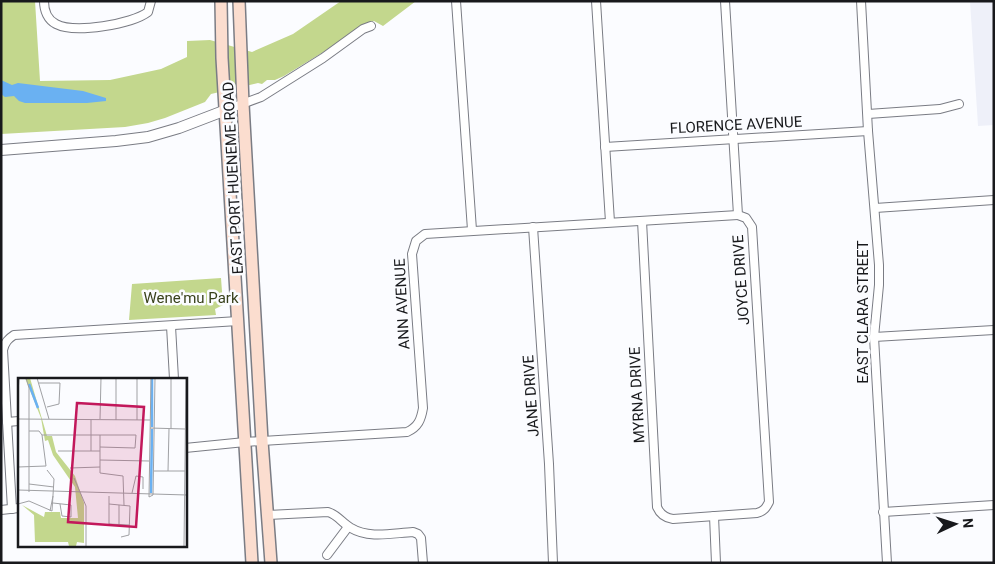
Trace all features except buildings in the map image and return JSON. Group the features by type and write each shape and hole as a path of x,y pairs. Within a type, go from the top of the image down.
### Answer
{"main road":[{"name":"EAST PORT HUENEME ROAD","path":"221,1 222,58 252,563"},
{"name":"EAST PORT HUENEME ROAD","path":"239,1 262,441 271,563"}],"street":[{"path":"44,1 44,10 55,24 72,28 107,26 143,16 148,12 150,1"},
{"path":"456,1 472,230"},
{"path":"596,1 610,222"},
{"name":"JOYCE DRIVE","path":"714,516 762,512 769,502 752,226 746,218 738,215 725,1"},
{"name":"EAST CLARA STREET","path":"862,1 868,132 875,208 879,285 874,337 887,563"},
{"path":"1,150 116,141 148,136 179,128 261,97 323,58 363,29 371,26"},
{"path":"868,114 940,109 959,104"},
{"name":"FLORENCE AVENUE","path":"606,147 868,132"},
{"path":"875,208 994,200"},
{"name":"ANN AVENUE","path":"186,448 245,442 407,432 416,426 421,418 422,408 412,254 416,241 425,234 738,215"},
{"name":"MYRNA DRIVE","path":"642,221 657,507 659,512 669,518 714,516"},
{"name":"JANE DRIVE","path":"533,227 549,464 553,563"},
{"path":"1,510 16,509 7,422 4,350 8,339 14,335 238,321"},
{"path":"171,326 174,378"},
{"path":"874,337 994,330"},
{"path":"7,422 18,421"},
{"path":"883,512 994,505"},
{"path":"268,515 328,512 339,517 348,527 359,533 371,535 413,532 421,538 423,563"},
{"path":"714,516 716,563"},
{"path":"327,555 348,527"}],"shaded area":[{"path":"970,1 994,1 994,125 978,126"}],"green space":[{"path":"1,1 35,1 40,81 110,80 161,69 187,57 187,41 210,40 252,52 293,34 341,1 416,1 383,26 374,21 362,25 325,51 284,76 275,80 267,80 262,84 258,83 211,94 205,102 165,118 125,127 1,134"},
{"name":"Wene'mu Park","path":"221,278 223,305 215,309 216,315 129,320 132,284"}],"water":[{"path":"1,80 12,85 18,83 83,91 106,98 106,101 87,103 25,103 19,101 14,96 5,97 1,94"}]}
